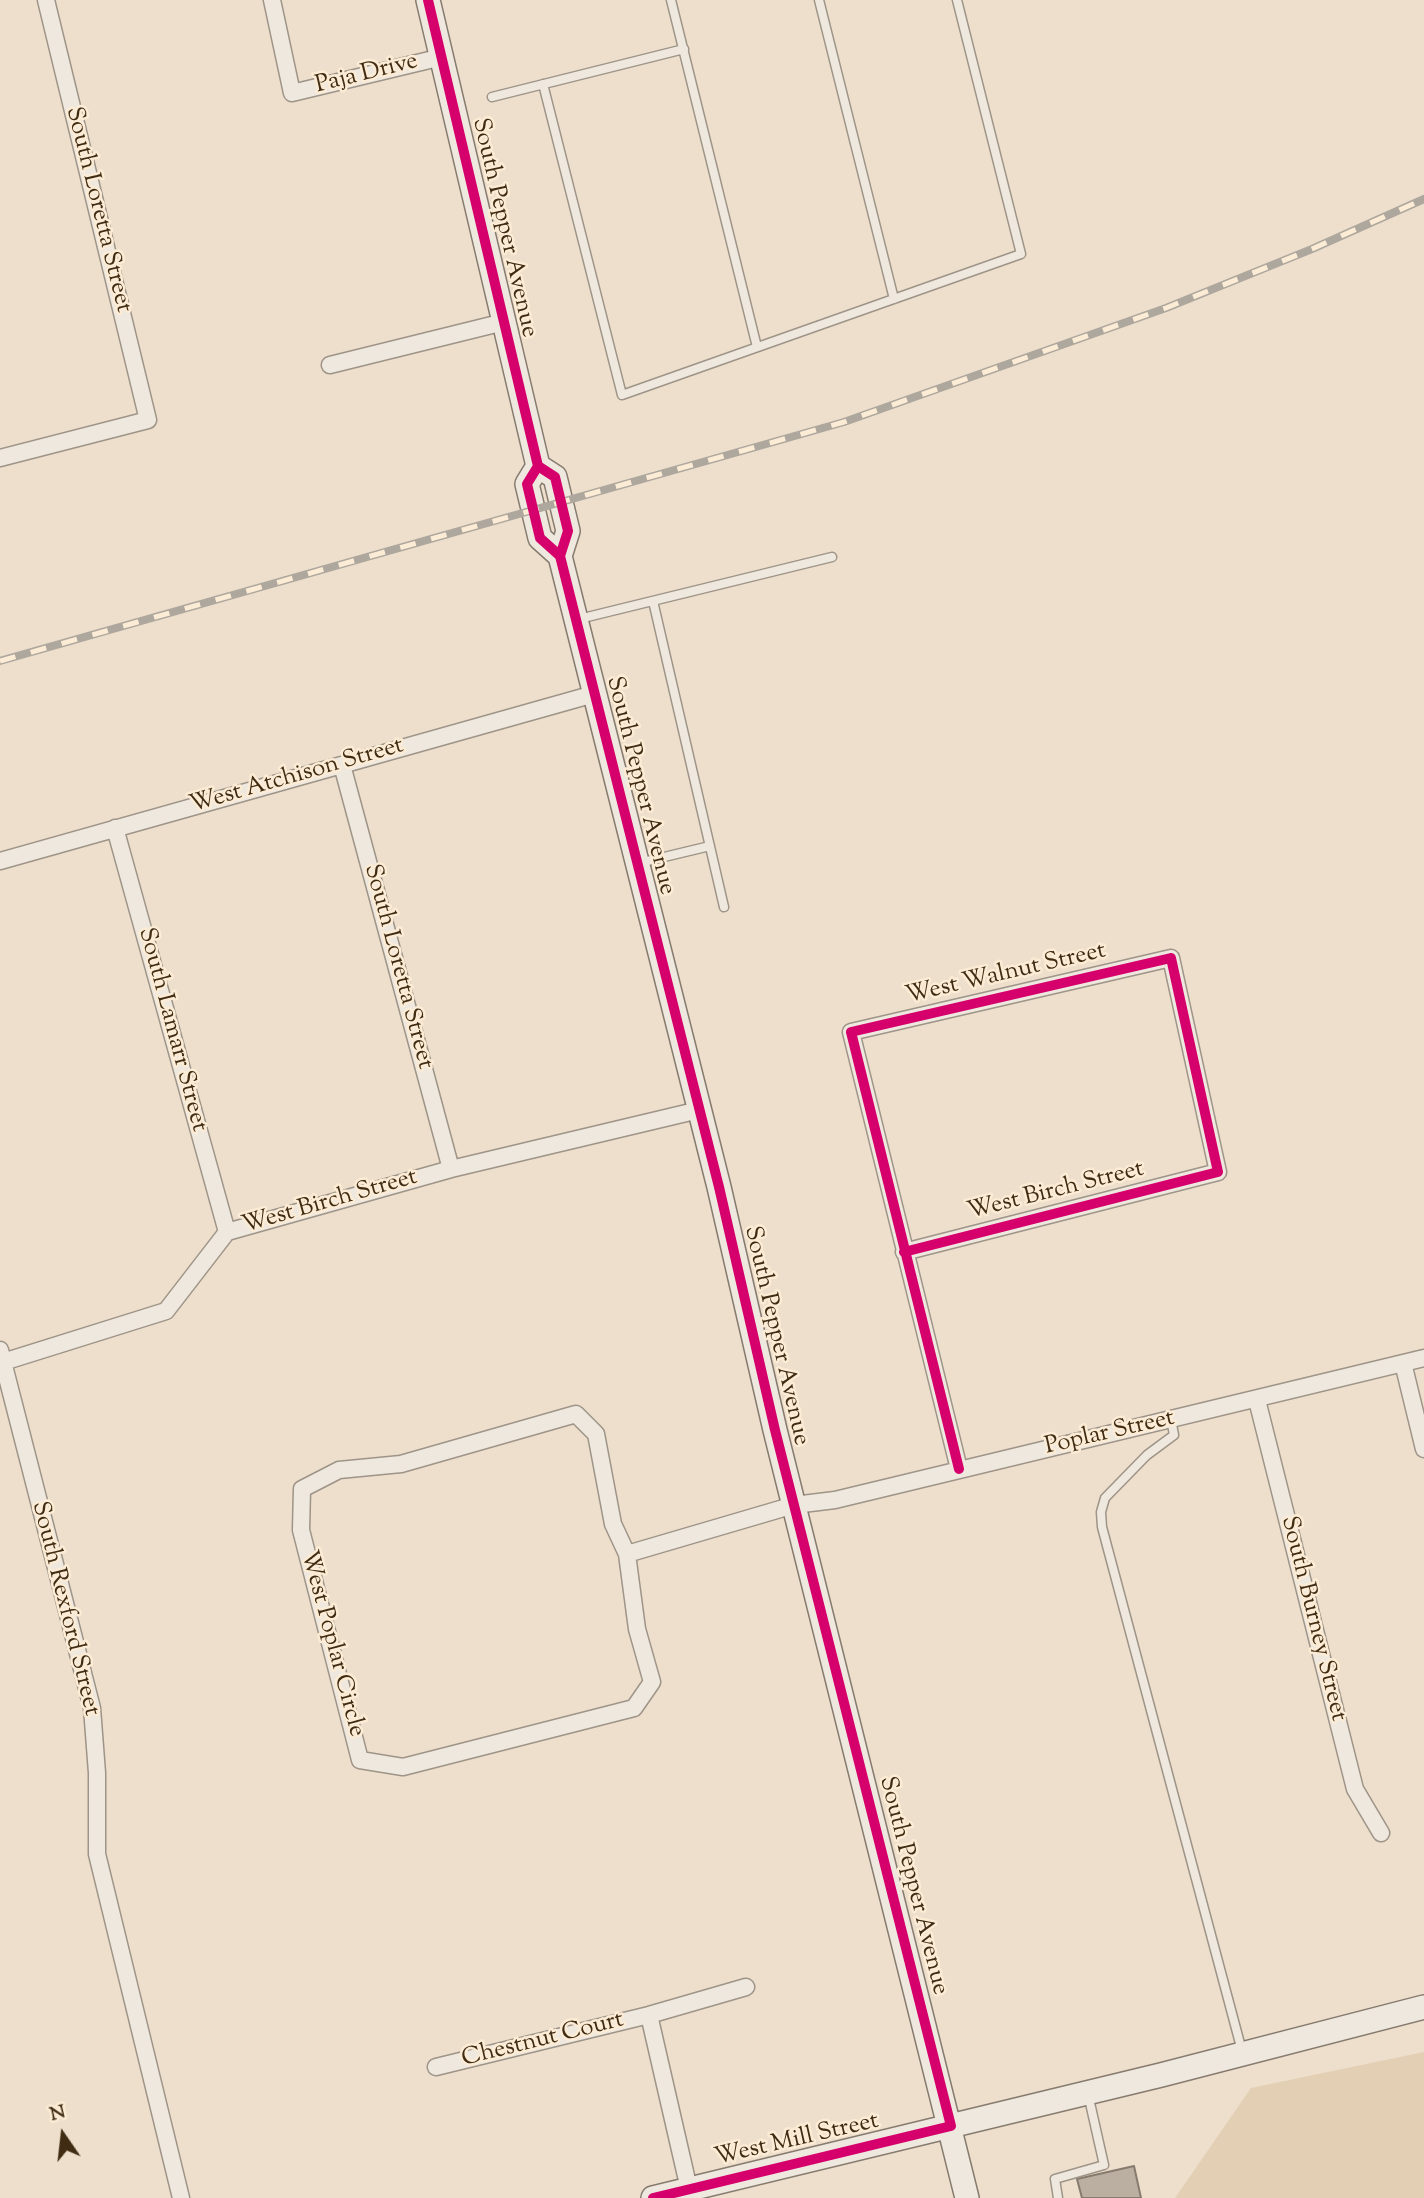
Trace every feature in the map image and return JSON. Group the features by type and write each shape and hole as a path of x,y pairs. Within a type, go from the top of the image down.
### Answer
{"main road":[{"name":"South Pepper Avenue","path":"428,0 538,466 555,477 568,531 559,556 699,1110 794,1505 967,2198"},
{"name":"West Mill Street","path":"653,2198 690,2193 1424,2007"}],"street":[{"name":"South Loretta Street","path":"0,458 149,420 46,0"},
{"name":"Paja Drive","path":"272,0 292,93 442,57"},
{"path":"330,365 504,322"},
{"name":"West Atchison Street","path":"0,861 594,695"},
{"name":"South Loretta Street","path":"342,765 451,1169"},
{"name":"South Lamarr Street","path":"115,828 227,1232"},
{"name":"West Walnut Street","path":"904,1252 851,1032 1171,958 1218,1172"},
{"name":"West Birch Street","path":"1,1359 166,1311 227,1232 451,1169 699,1110"},
{"name":"West Birch Street","path":"904,1252 1218,1172"},
{"path":"904,1252 958,1469"},
{"name":"Poplar Street","path":"627,1554 794,1505 835,1500 1424,1358"},
{"name":"South Rexford Street","path":"1,1359 92,1708 97,1773 97,1854 181,2198"},
{"path":"1403,1363 1424,1449"},
{"name":"South Burney Street","path":"1257,1400 1355,1789 1381,1833"},
{"name":"West Poplar Circle","path":"576,1414 596,1434 613,1524 627,1554 637,1629 652,1682 634,1708 403,1767 360,1760 301,1530 302,1489 339,1470 401,1464 576,1414"},
{"name":"Chestnut Court","path":"436,2067 649,2015 746,1987"},
{"name":"Chestnut Court","path":"649,2015 690,2193"}],"lane":[{"path":"671,0 757,347"},
{"path":"820,0 894,299"},
{"path":"543,84 622,395 1021,254 957,0"},
{"path":"492,97 684,49"},
{"path":"576,620 832,557"},
{"path":"653,601 724,907"},
{"path":"636,864 710,846"},
{"path":"1171,1419 1174,1435 1171,1439 1147,1455 1105,1498 1101,1512 1102,1527 1242,2054"},
{"path":"1058,2198 1055,2179 1104,2165 1088,2092"}],"shaded area":[{"path":"1424,2052 1424,2198 1175,2198 1251,2088"}],"building":[{"path":"1134,2166 1141,2198 1082,2198 1077,2179"}],"railway":[{"path":"0,661 844,422 1166,308 1312,249 1424,199"}],"cycle path":[{"path":"428,0 538,466 555,477 568,531 560,556"},
{"path":"538,466 527,484 540,538 560,556 719,1187 775,1430 951,2126 653,2198"},
{"path":"904,1252 1218,1172 1171,958 851,1032 959,1469"}]}
